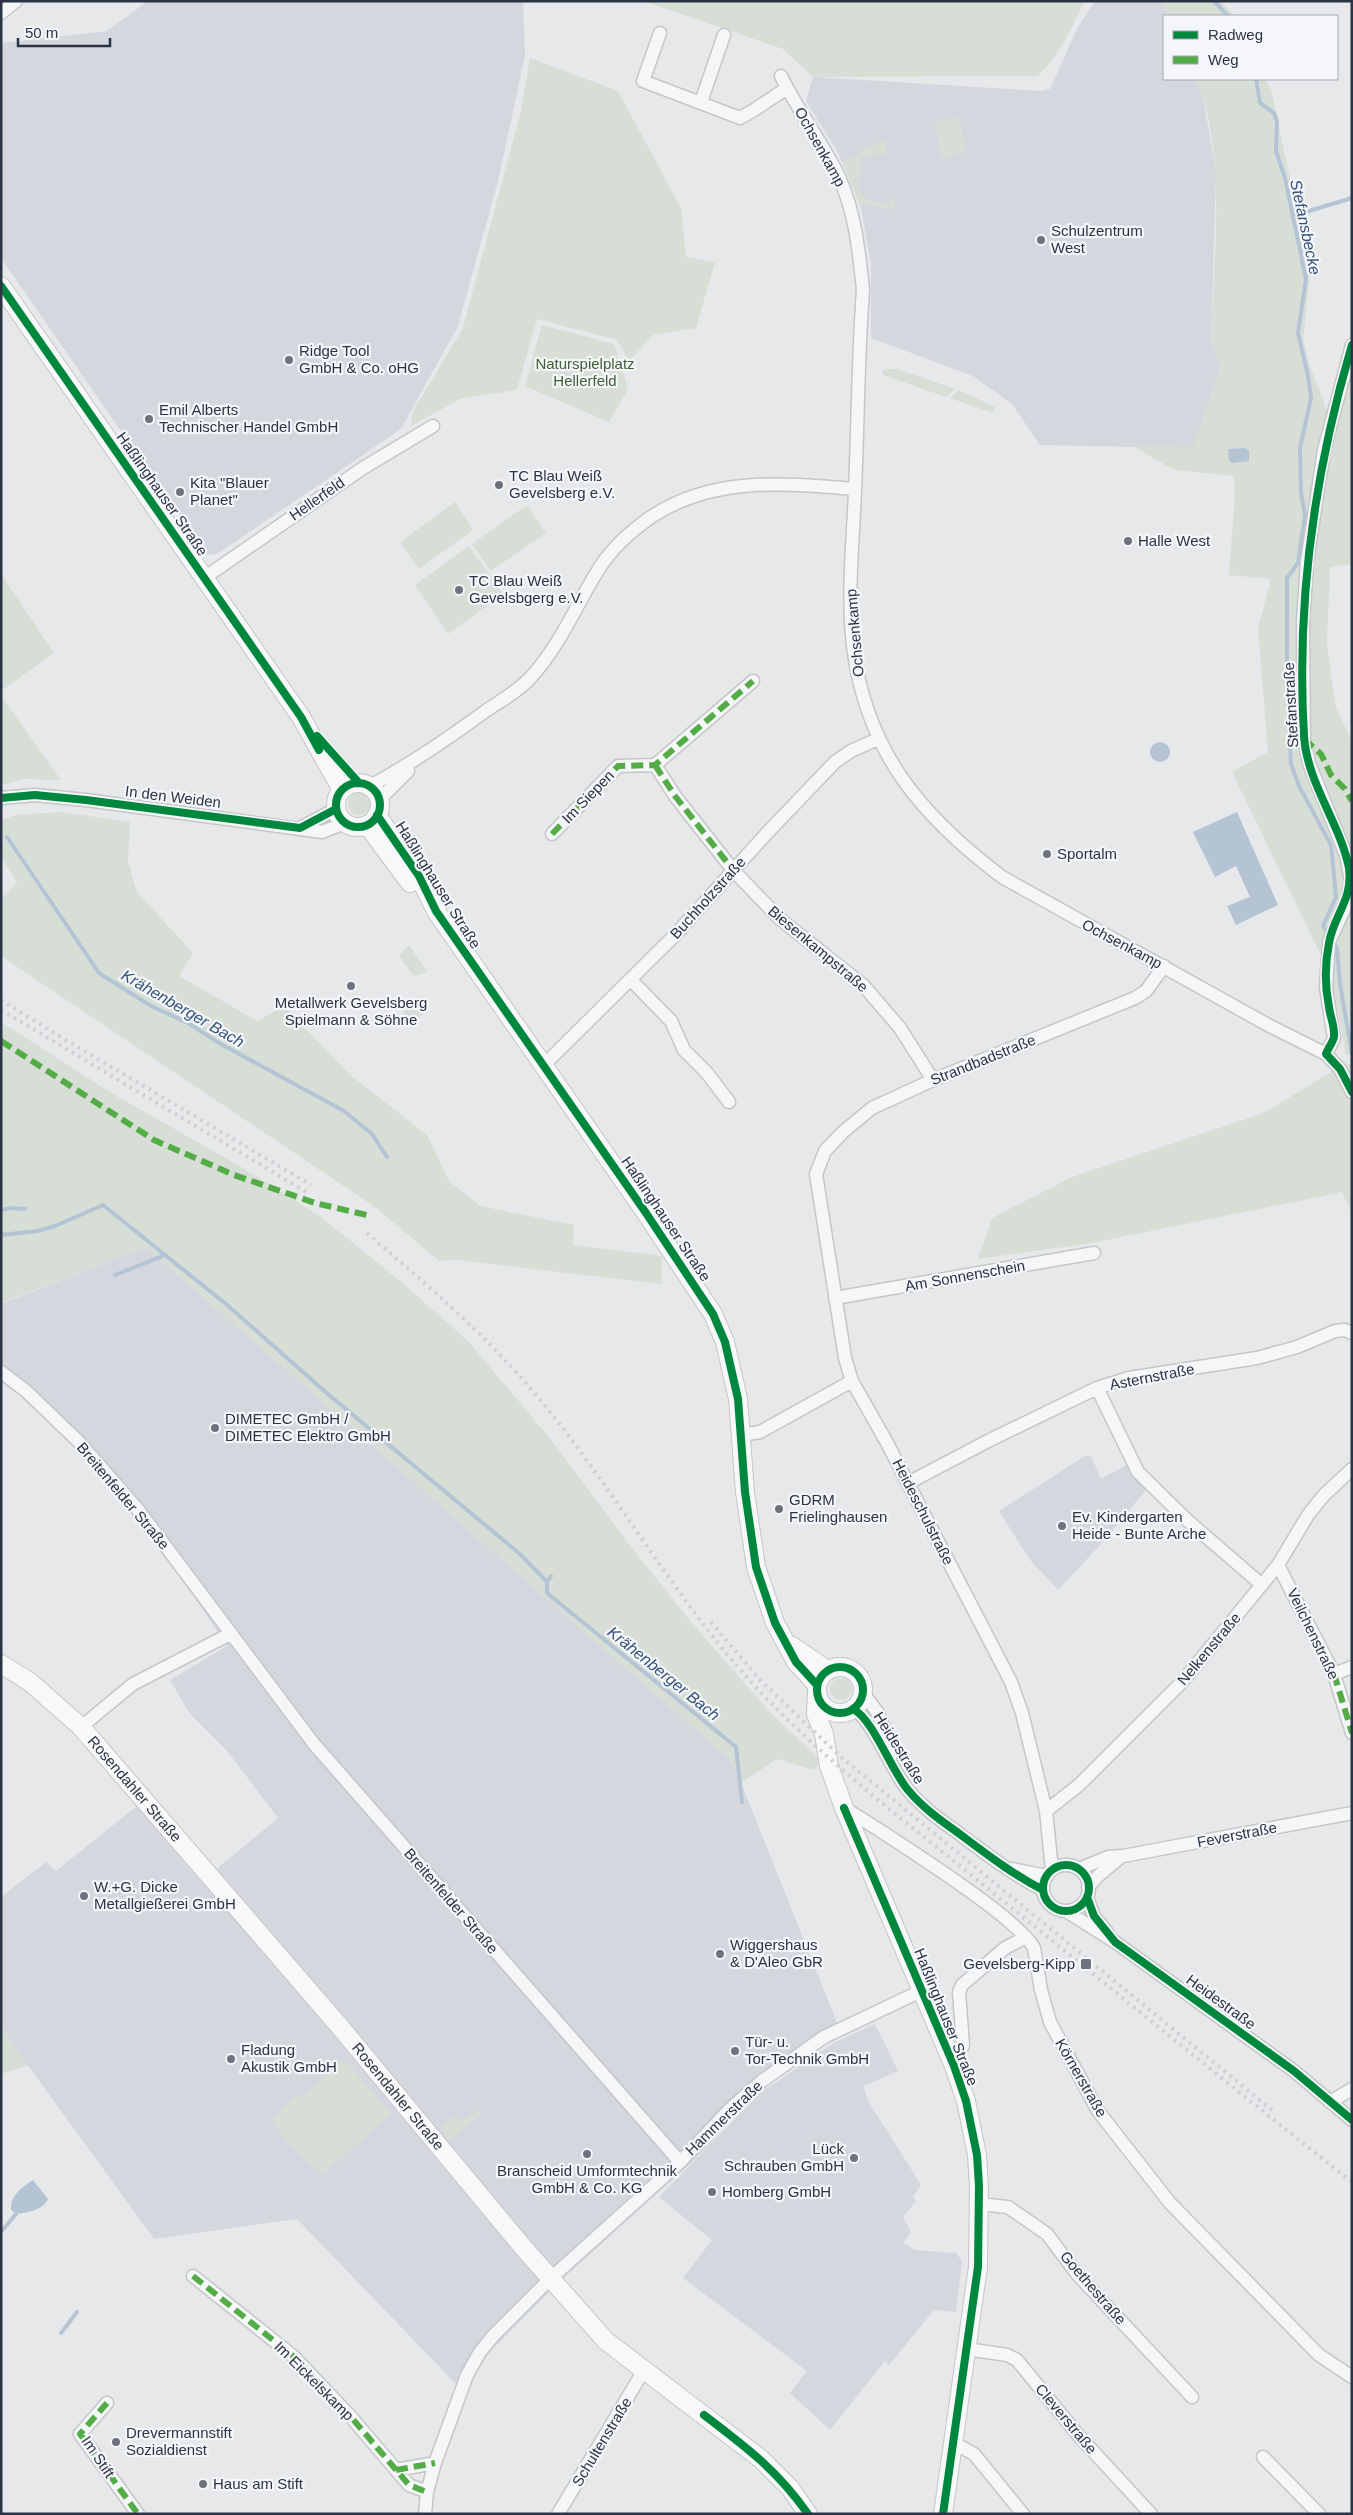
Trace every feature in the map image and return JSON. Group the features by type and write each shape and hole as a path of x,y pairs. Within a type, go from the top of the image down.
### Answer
{"main road":[{"name":"Haßlinghauser Straße","path":"1,286 301,717 371,802 409,883 436,911 695,1285 713,1314 725,1342 734,1376 745,1492 756,1568 768,1606 786,1641 820,1683 816,1714 824,1734 829,1766 844,1808 954,2066 973,2132 979,2204 978,2267 952,2442 944,2514"},
{"name":"Haßlinghauser Straße","path":"301,717 342,790"},
{"path":"347,786 371,802 352,826 341,816 336,802 342,790 347,786"},
{"name":"Rosendahler Straße","path":"1,1664 30,1682 81,1726 341,2028 550,2279 606,2341 761,2459 790,2488 808,2514"},
{"path":"824,1734 832,1718 845,1711 860,1702 863,1693 860,1677 852,1670 837,1666 820,1683 822,1705 845,1711"}],"street":[{"path":"1,13 16,1"},
{"name":"Ochsenkamp","path":"660,33 643,81 740,118 754,110 784,82 839,178 852,212 864,290 851,599 853,645 859,684 878,739 892,766 916,800 965,849 1002,877 1164,966 1268,1026 1326,1054 1340,1069 1352,1092"},
{"path":"701,102 724,34"},
{"name":"Stefanstraße","path":"1326,1054 1334,1038 1326,988 1331,937 1348,901 1351,881 1346,855 1309,763 1304,739 1302,669 1303,595 1318,485 1336,398 1352,345"},
{"name":"Hellerfeld","path":"204,578 363,468 433,426"},
{"path":"371,802 418,760 532,676 563,632 600,566 613,549 628,534 659,512 695,495 736,485 777,483 855,489"},
{"path":"733,870 675,796 656,765 752,681"},
{"name":"Buchholzstraße","path":"543,1066 675,935 733,870 836,762 851,751 878,739"},
{"name":"Im Siepen","path":"552,834 618,766 656,765"},
{"name":"In den Weiden","path":"1,798 35,795 77,799 300,828 341,816"},
{"name":"Biesenkampstraße","path":"733,870 780,919 864,985 900,1028 933,1080"},
{"name":"Strandbadstraße","path":"816,1174 825,1151 843,1132 872,1108 933,1080 1135,998 1146,992 1164,966"},
{"path":"631,980 671,1021 684,1050 707,1073 729,1102"},
{"name":"Heideschulstraße","path":"816,1174 845,1358 852,1381 908,1483 1011,1682 1022,1713 1046,1811 1051,1846 1049,1873"},
{"name":"Am Sonnenschein","path":"836,1298 1094,1253"},
{"name":"Asternstraße","path":"908,1483 988,1441 1097,1388 1129,1378 1257,1358 1297,1347 1335,1331 1345,1330 1352,1333"},
{"name":"Breitenfelder Straße","path":"1,1372 26,1391 79,1442 140,1512 314,1744 680,2162"},
{"path":"741,1435 760,1432 852,1381"},
{"path":"1097,1388 1138,1472 1188,1521 1262,1585"},
{"name":"Nelkenstraße","path":"1046,1811 1079,1785 1158,1707 1223,1634 1278,1565 1308,1515 1324,1495 1352,1469"},
{"name":"Veilchenstraße","path":"1278,1565 1334,1674 1352,1733"},
{"path":"81,1726 133,1684 230,1634"},
{"path":"1334,1674 1352,1668"},
{"name":"Heidestraße","path":"863,1693 878,1713 886,1732 892,1767"},
{"name":"Heidestraße","path":"845,1711 861,1713 892,1767 908,1790 932,1813 1006,1868 1043,1890 1048,1902 1053,1907 1066,1911 1115,1942 1294,2071 1352,2120"},
{"name":"Körnerstraße","path":"844,1808 882,1831 964,1887 1026,1937 1034,1948 1041,1990 1050,2022 1098,2111 1170,2203 1319,2355 1352,2377"},
{"name":"Feverstraße","path":"1075,1868 1108,1857 1122,1856 1352,1813"},
{"path":"1051,1846 1075,1868"},
{"name":"Feverstraße","path":"1088,1892 1098,1876 1122,1856"},
{"name":"Heidestraße","path":"1006,1868 1049,1873 1061,1866 1075,1868 1084,1875 1094,1916 1115,1942"},
{"path":"1043,1890 1049,1873"},
{"path":"1066,1911 1076,1908 1088,1892"},
{"path":"954,2066 963,2045 959,1992 962,1985 1004,1948 1026,1937"},
{"name":"Hammerstraße","path":"550,2279 680,2162 730,2109 790,2059 824,2037 921,1991"},
{"path":"1330,2102 1352,2089"},
{"name":"Goethestraße","path":"979,2204 1008,2208 1047,2234 1078,2274 1192,2397"},
{"name":"Im Eickelskamp","path":"193,2276 293,2356 351,2417 409,2485 427,2492"},
{"path":"425,2514 427,2492 467,2375 480,2352 493,2336 550,2279"},
{"name":"Cleverstraße","path":"967,2349 1007,2355 1017,2360 1079,2436 1151,2514"},
{"name":"Schultenstraße","path":"558,2514 644,2370"},
{"name":"Im Stift","path":"106,2403 80,2434 138,2514"},
{"path":"952,2442 974,2454 1023,2514"},
{"path":"1263,2457 1319,2514"},
{"path":"396,2470 436,2463"}],"shaded area":[{"path":"148,1 523,1 525,55 499,177 458,326 401,429 217,554 207,555 1,258 1,43 107,31"},
{"name":"Schulzentrum West","path":"1095,1 1162,1 1168,15 1163,15 1163,80 1196,80 1202,93 1216,171 1211,343 1221,364 1193,448 1040,445 1012,404 973,376 871,338 871,263 859,198 837,151 806,101 813,77 1042,91 1050,89 1077,29"},
{"path":"146,1247 730,1760 741,1783 842,2035 784,2071 763,2087 692,2162 559,2282 457,2385 297,2219 154,2239 1,2028 1,1897 46,1862 56,1871 137,1806 201,1882 278,1818 228,1752 190,1714 170,1680 227,1646 116,1479 1,1368 1,1304"},
{"name":"Ev. Kindergarten Heide - Bunte Arche","path":"1085,1456 1091,1456 1101,1479 1128,1464 1148,1487 1103,1542 1058,1590 1030,1560 999,1511"},
{"path":"875,2024 898,2071 863,2086 868,2101 921,2185 913,2197 916,2201 903,2217 911,2232 903,2243 915,2250 956,2253 962,2261 956,2312 934,2310 889,2365 885,2361 830,2430 790,2393 807,2371 683,2278 712,2240 659,2197 759,2094 833,2043"}],"green space":[{"path":"643,1 1084,1 1059,51 1037,76 813,77 783,49"},
{"path":"1162,1 1220,1 1234,15 1168,15"},
{"path":"530,58 618,91 681,208 686,257 715,262 696,328 653,335 629,361 617,340 537,319 517,390 460,399 411,426 412,413 463,328 521,111"},
{"path":"1196,80 1265,80 1271,89 1310,273 1303,339 1310,366 1329,416 1352,334 1352,564 1330,567 1327,642 1336,708 1352,741 1352,1054 1346,1055 1332,978 1232,772 1268,752 1258,629 1271,579 1229,575 1235,496 1234,476 1174,470 1133,446 1193,447 1221,364 1211,344 1216,209 1212,140 1206,108"},
{"path":"959,116 966,152 942,158 935,122"},
{"path":"882,140 886,141 887,153 862,159 858,186 864,199 884,203 890,202 894,195 896,200 894,209 860,205 842,163"},
{"name":"Naturspielplatz Hellerfeld","path":"542,325 614,344 628,389 609,422 525,386"},
{"path":"897,369 955,389 946,397 883,375 882,371"},
{"path":"959,390 995,407 993,413 950,398"},
{"name":"TC Blau Weiß Gevelsbgerg e.V.","path":"455,502 473,530 419,569 400,542"},
{"name":"TC Blau Weiß Gevelsbgerg e.V.","path":"527,505 546,533 491,571 472,544"},
{"name":"TC Blau Weiß Gevelsbgerg e.V.","path":"469,546 503,594 448,634 415,585"},
{"path":"1,574 54,653 1,691"},
{"path":"1,697 61,780 25,779 1,785"},
{"path":"359,793 367,796 370,804 367,812 359,815 351,812 348,804 351,796"},
{"path":"61,812 130,822 128,860 136,891 193,953 179,976 257,1021 284,1006 349,1074 427,1135 449,1181 480,1206 574,1225 573,1245 662,1256 661,1284 456,1260 439,1261 375,1207 1,956 1,900 17,882 1,857 1,820 16,815"},
{"path":"409,945 427,972 414,976 399,956"},
{"path":"419,996 428,1010 411,1024 402,1025 404,1012"},
{"path":"1,1022 113,1094 243,1168 320,1216 406,1286 469,1342 552,1441 628,1543 692,1623 770,1712 821,1761 814,1770 777,1759 741,1783 730,1760 146,1247 1,1303"},
{"path":"1352,1063 1352,1213 1342,1192 1092,1243 978,1259 992,1218 1072,1177 1264,1113 1336,1069"},
{"path":"837,1678 845,1678 852,1685 852,1693 845,1700 837,1700 830,1693 830,1685"},
{"path":"1,2028 28,2065 1,2074"},
{"path":"344,2059 391,2114 322,2175 287,2142 271,2119 297,2095 300,2099"},
{"path":"478,2110 481,2113 450,2140 440,2128 456,2115 463,2122"}],"water":[{"path":"1245,448 1249,450 1249,461 1232,463 1229,460 1228,449"},
{"path":"1156,742 1164,742 1170,748 1170,756 1164,762 1156,762 1150,756 1150,748"},
{"path":"1237,812 1278,905 1236,925 1227,906 1250,897 1236,866 1215,877 1193,832"},
{"path":"33,2180 48,2199 46,2203 30,2212 16,2214 11,2210 12,2200 21,2189"}],"waterway":[{"name":"Stefansbecke","path":"1214,1 1227,15"},
{"name":"Stefansbecke","path":"1256,80 1260,103 1274,113 1277,122 1276,151 1285,178 1306,279 1298,333 1311,398 1300,448 1301,493 1305,515 1298,563 1287,578 1287,686 1291,764 1299,786 1331,845 1336,897 1323,926 1330,936"},
{"path":"1292,216 1352,198"},
{"name":"Krähenberger Bach","path":"7,837 99,973 151,1006 188,1023 219,1043 344,1111 372,1134 387,1157"},
{"name":"Stefansbecke","path":"1333,942 1337,948 1340,984 1352,1054"},
{"path":"1,1235 38,1231 55,1226 103,1205 226,1304 329,1395 520,1554 547,1582"},
{"path":"1,1210 12,1208 25,1209"},
{"path":"115,1275 165,1255"},
{"name":"Krähenberger Bach","path":"551,1576 547,1582 547,1593 736,1747 742,1802"},
{"path":"1,2232 16,2214"},
{"path":"61,2333 77,2312"}],"railway":[{"path":"1,1000 311,1185"},
{"path":"1,1010 308,1193"},
{"path":"367,1233 467,1322 523,1380 582,1454 664,1571 721,1647 752,1683 807,1738 895,1814 1352,2182"},
{"path":"711,1622 760,1680 841,1757 1272,2110"}],"marked path":[{"path":"552,834 618,766 655,765 753,681"},
{"path":"1304,739 1321,754 1331,775 1345,789 1352,801"},
{"path":"655,765 675,796 733,870"},
{"path":"1,1041 154,1140 234,1175 315,1203 371,1216"},
{"path":"1334,1674 1352,1733"},
{"path":"193,2276 293,2356 351,2417 409,2485 427,2492"},
{"path":"107,2403 80,2434 138,2514"},
{"path":"396,2470 435,2463"}],"cycle path":[{"path":"1,286 301,717 319,750"},
{"path":"1352,345 1327,441 1318,490 1306,588 1302,686 1306,753 1317,787 1345,851 1349,868 1346,899 1331,933 1326,967 1326,983 1334,1033 1326,1054 1340,1069 1352,1092"},
{"path":"317,736 359,783"},
{"path":"358,783 370,787 376,793 380,805 376,817 370,823 358,827 346,823 340,817 336,805 340,793 346,787 358,783"},
{"path":"1,798 35,795 86,800 300,828 336,809"},
{"path":"377,815 419,876 436,911 646,1213 713,1314 725,1342 738,1399 745,1492 756,1567 775,1623 796,1662 817,1685"},
{"path":"845,1667 849,1668 859,1677 862,1681 863,1690 862,1699 853,1709 845,1713 835,1713 827,1709 818,1699 817,1685 821,1677 831,1668 845,1667"},
{"path":"853,1709 868,1723 902,1781 919,1802 999,1863 1043,1890"},
{"path":"844,1808 954,2066 966,2101 977,2155 979,2186 978,2267 943,2514"},
{"path":"1066,1865 1079,1869 1085,1875 1089,1888 1085,1901 1079,1907 1066,1911 1053,1907 1047,1901 1043,1888 1047,1875 1053,1869 1066,1865"},
{"path":"1087,1897 1094,1916 1115,1942 1294,2071 1352,2120"},
{"path":"704,2415 773,2472 785,2484 808,2514"}],"place":[{"name":"Schulzentrum West","path":"1041,240"},
{"name":"Ridge Tool GmbH & Co. oHG","path":"289,360"},
{"name":"Emil Alberts Technischer Handel GmbH","path":"149,419"},
{"name":"TC Blau Weiß Gevelsberg e.V.","path":"499,485"},
{"name":"Kita \"Blauer Planet\"","path":"180,492"},
{"name":"Halle West","path":"1128,541"},
{"name":"TC Blau Weiß Gevelsbgerg e.V.","path":"459,590"},
{"name":"Sportalm","path":"1047,854"},
{"name":"Metallwerk Gevelsberg Spielmann & Söhne","path":"351,986"},
{"name":"DIMETEC GmbH / DIMETEC Elektro GmbH","path":"215,1428"},
{"name":"GDRM Frielinghausen","path":"779,1509"},
{"name":"Ev. Kindergarten Heide - Bunte Arche","path":"1062,1526"},
{"name":"W.+G. Dicke Metallgießerei GmbH","path":"84,1896"},
{"name":"Wiggershaus & D'Aleo GbR","path":"720,1954"},
{"name":"Gevelsberg-Kipp","path":"1086,1964"},
{"name":"Tür- u. Tor-Technik GmbH","path":"735,2051"},
{"name":"Fladung Akustik GmbH","path":"231,2059"},
{"name":"Branscheid Umformtechnik GmbH & Co. KG","path":"587,2154"},
{"name":"Lück Schrauben GmbH","path":"854,2158"},
{"name":"Homberg GmbH","path":"712,2192"},
{"name":"Drevermannstift Sozialdienst","path":"116,2442"},
{"name":"Haus am Stift","path":"203,2484"}]}
